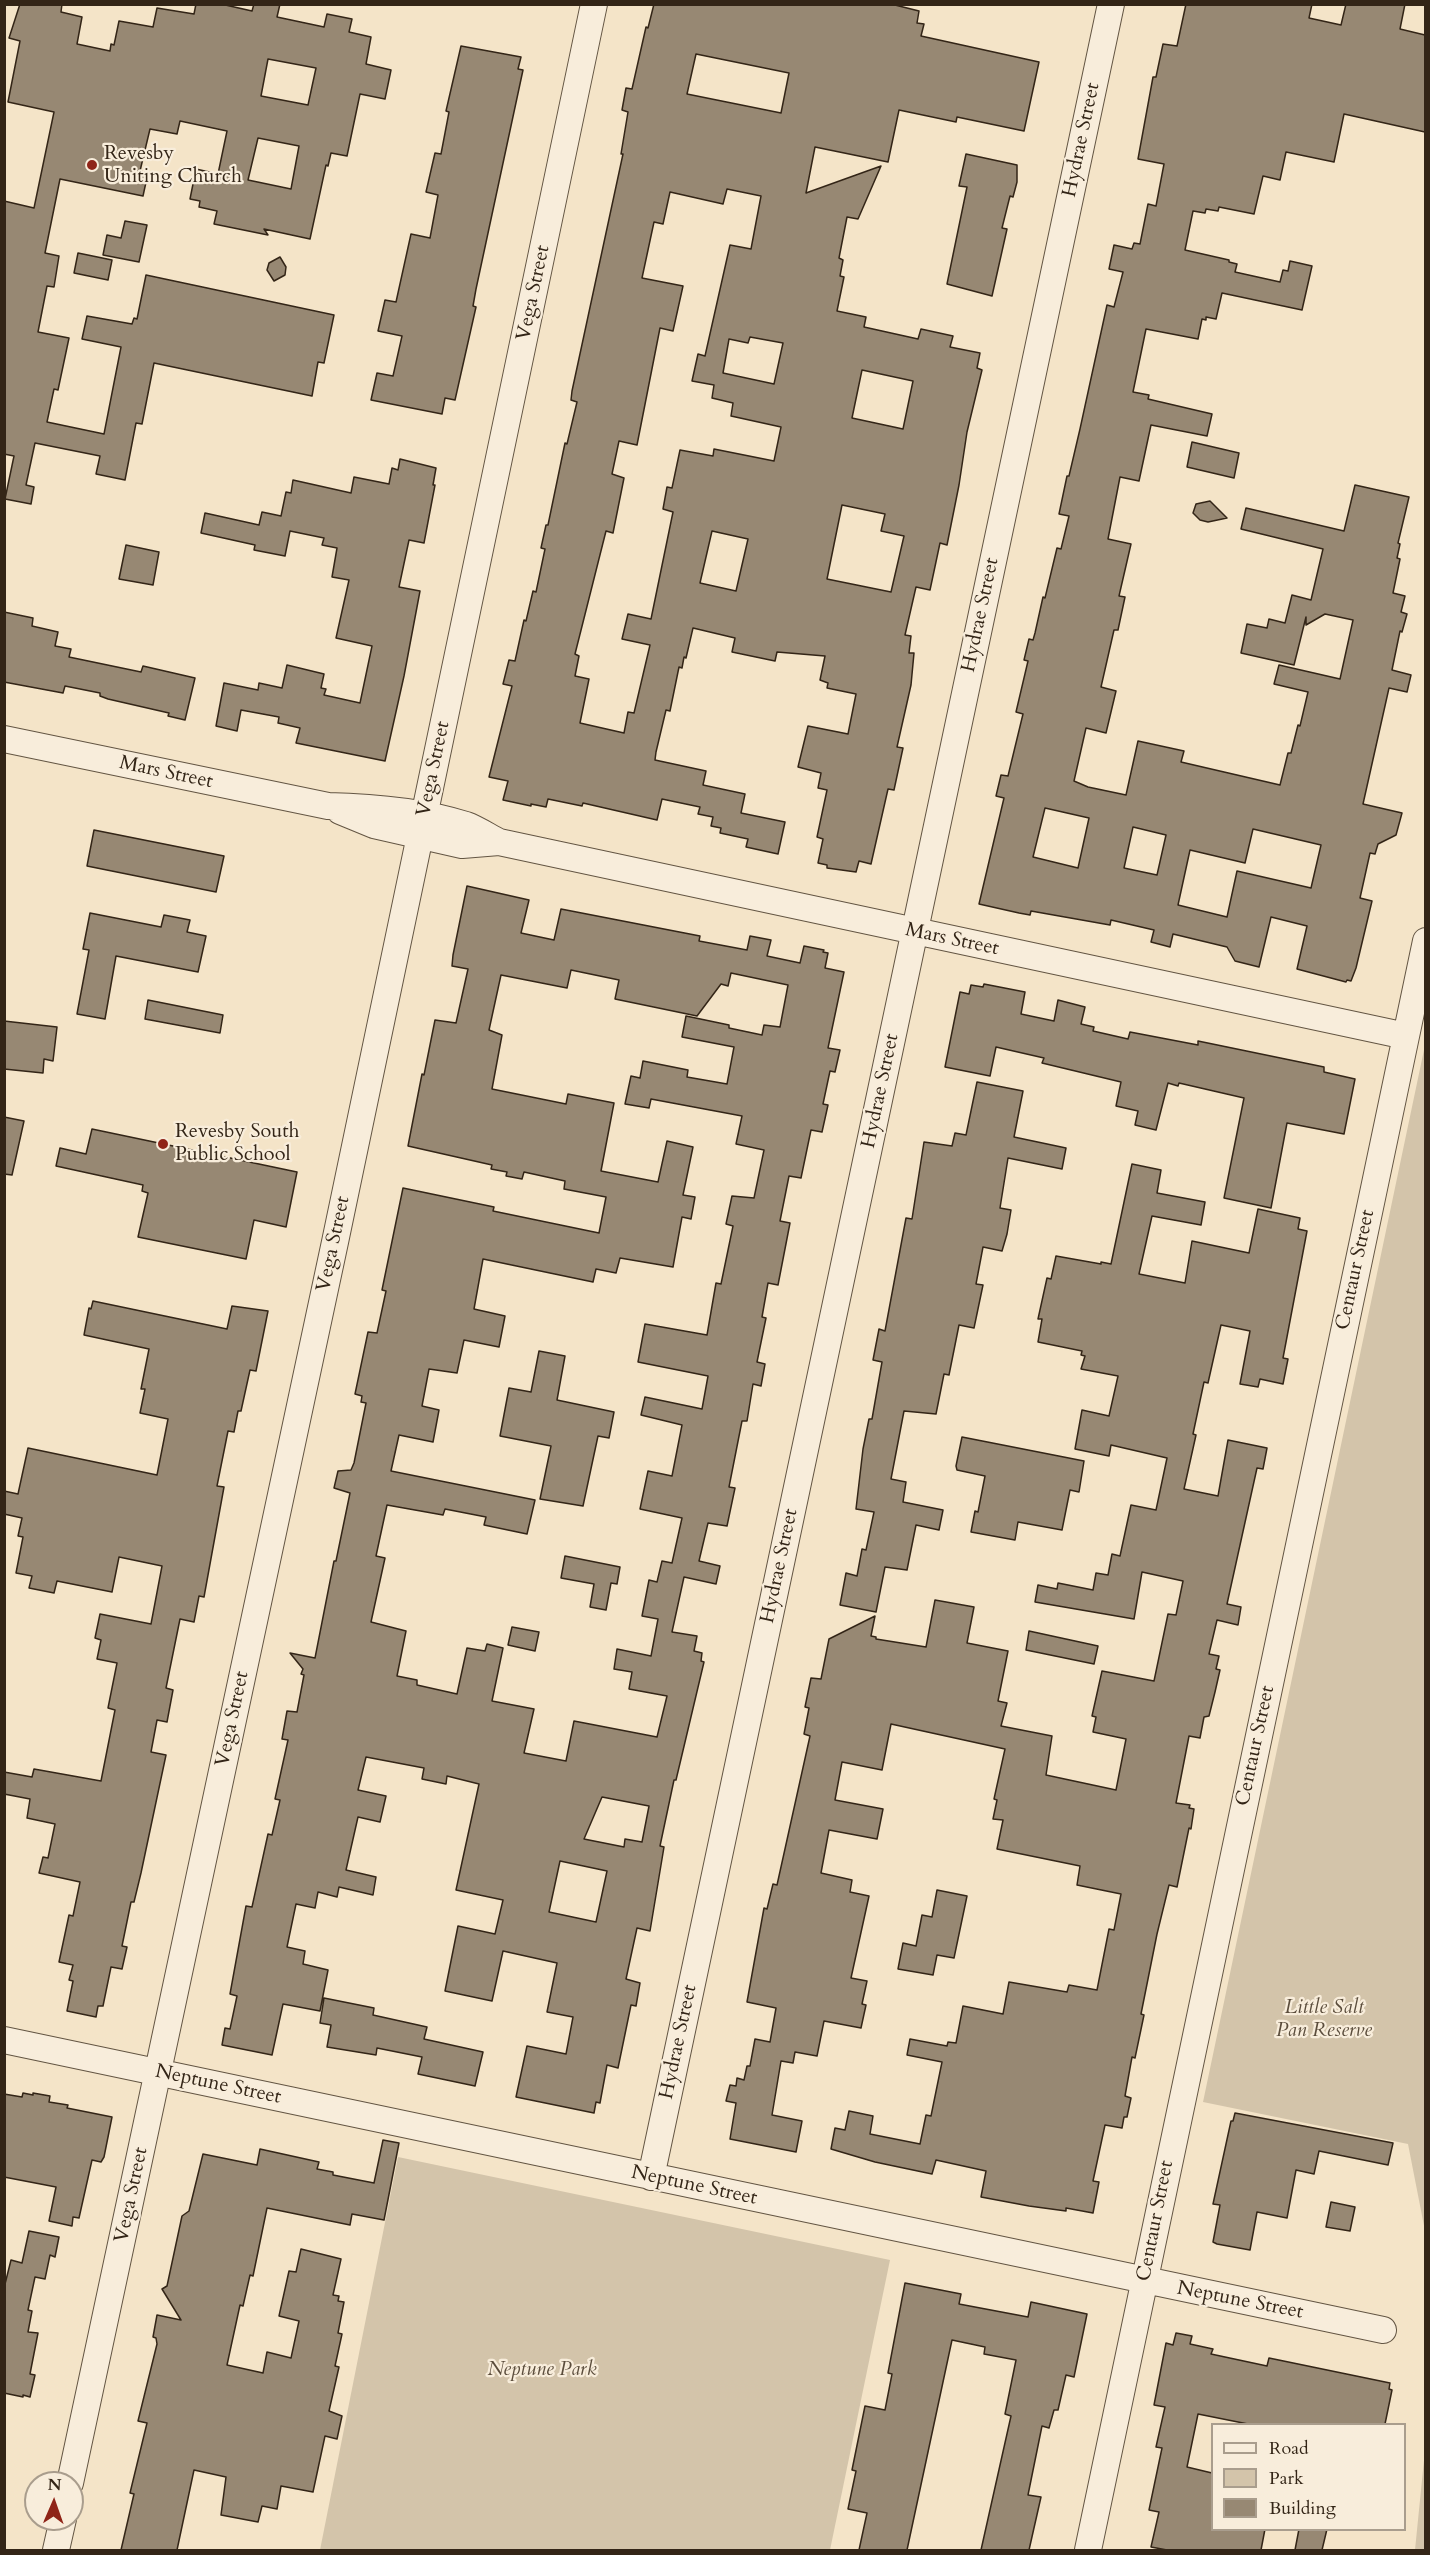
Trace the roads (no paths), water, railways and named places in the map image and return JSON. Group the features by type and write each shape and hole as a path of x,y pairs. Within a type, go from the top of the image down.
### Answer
{"street":[{"name":"Vega Street","path":"73,2471 594,4"},
{"name":"Hydrae Street","path":"651,2177 1111,4"},
{"name":"Mars Street","path":"4,739 328,806 378,807 422,826 467,825 499,842 1406,1036"},
{"name":"Centaur Street","path":"1088,2550 1425,941"},
{"name":"Neptune Street","path":"4,2040 1383,2330"},
{"path":"56,2550 60,2531"}],"place":[{"name":"Revesby Uniting Church","path":"92,165"},
{"name":"Revesby South Public School","path":"163,1144"}],"park label":[{"name":"Little Salt Pan Reserve","path":"1324,2020"},
{"name":"Neptune Park","path":"542,2370"}]}
